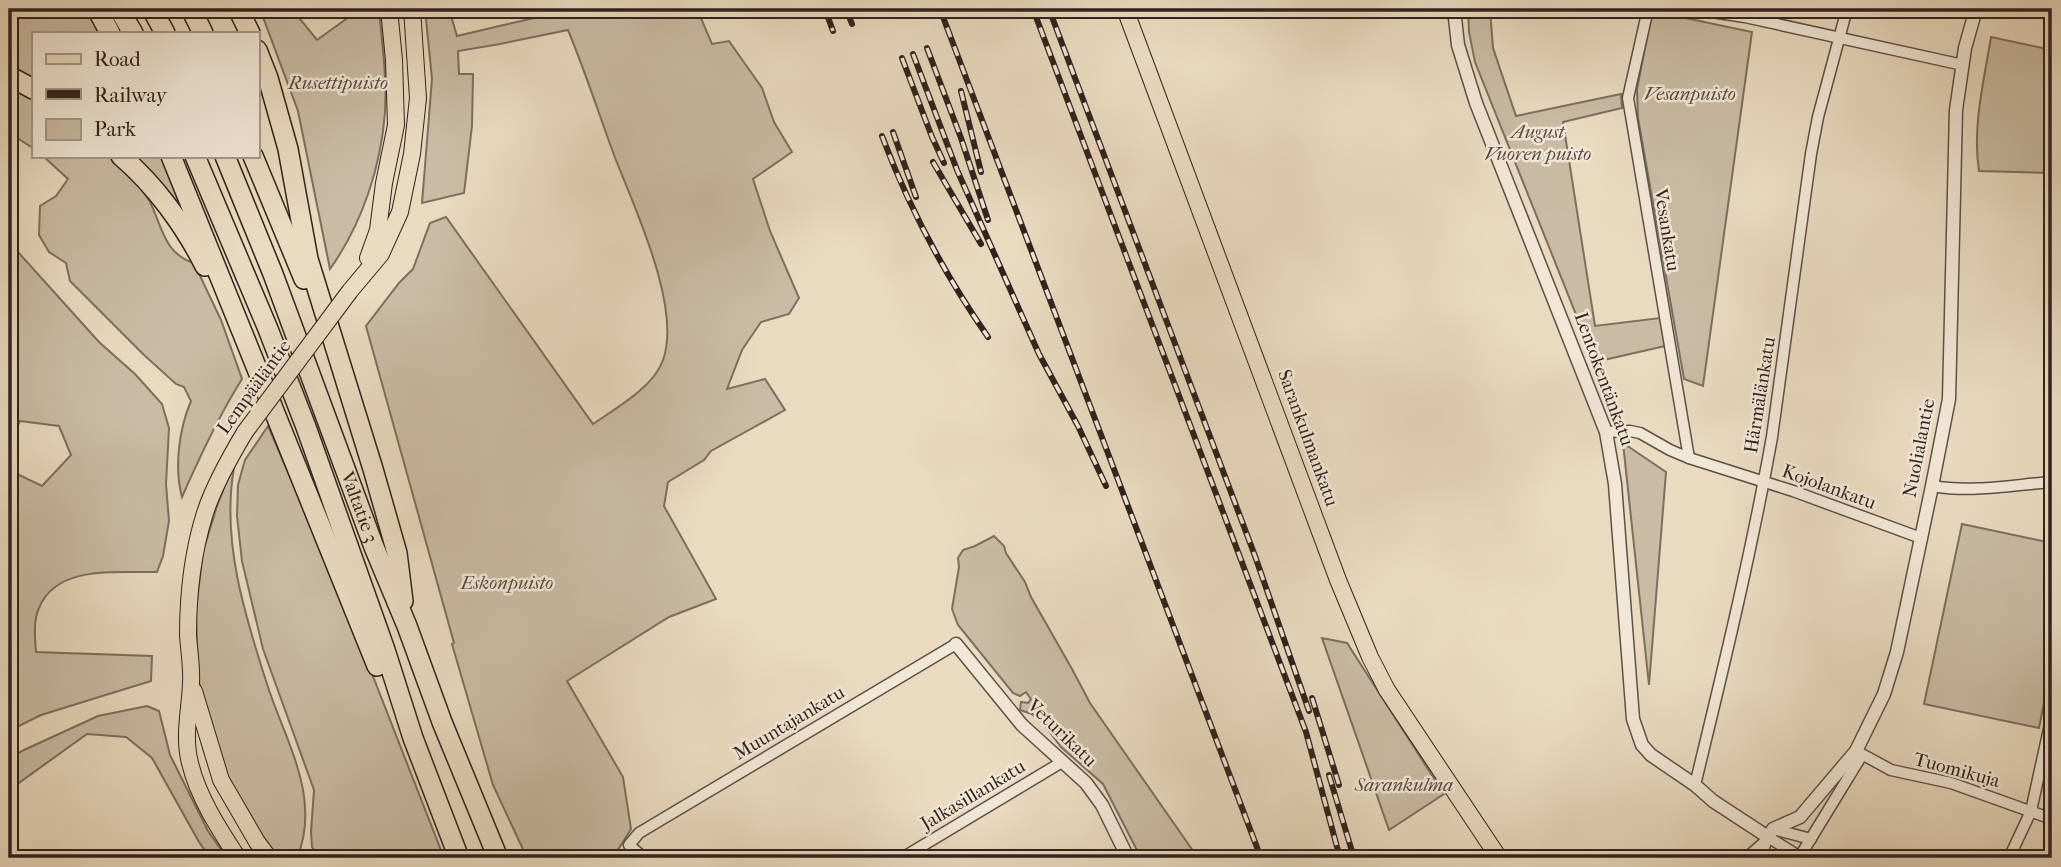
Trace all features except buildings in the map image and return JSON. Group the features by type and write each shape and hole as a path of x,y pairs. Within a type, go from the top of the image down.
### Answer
{"highway":[{"path":"97,9 109,32"},
{"path":"119,9 132,32"},
{"path":"152,9 164,32"},
{"path":"164,9 174,32"},
{"path":"191,9 202,32"},
{"path":"238,9 250,32"},
{"path":"259,55 288,149 308,259 397,553 407,626"},
{"path":"9,76 32,88"},
{"path":"123,158 155,191 180,224 201,257 252,359"},
{"path":"173,158 394,711 413,738"},
{"name":"Valtatie 3","path":"196,158 301,415 413,738 459,858"},
{"name":"Valtatie 3","path":"226,158 273,274 442,722 498,858"},
{"path":"254,158 345,380"}],"main road":[{"name":"Lempääläntie","path":"350,292 366,262 378,230 396,125 389,9"},
{"name":"Lempääläntie","path":"238,858 210,813 189,762 187,728 191,682 188,635 198,539 215,490 245,432 381,254 400,212 412,154 418,98 412,9"},
{"name":"Sarankulmankatu","path":"1125,9 1334,568 1370,657 1401,711 1499,858"},
{"name":"Lempääläntie","path":"191,682 220,780 269,858"}],"street":[{"name":"Lentokentänkatu","path":"1454,9 1458,45 1476,103 1606,432 1615,484 1629,677 1636,731 1642,745 1651,755 1768,837"},
{"name":"Vesankatu","path":"1648,9 1628,98 1689,458"},
{"path":"1692,9 1963,65"},
{"name":"Härmälänkatu","path":"1695,785 1764,482 1811,155 1818,117 1847,9"},
{"name":"Nuolialantie","path":"1748,858 1768,837 1800,817 1859,753 1891,671 1933,486 1949,399 1956,110 1976,9"},
{"name":"Kojolankatu","path":"1606,432 1640,433 1689,458 1921,538"},
{"path":"1933,486 1947,489 1989,489 2052,482"},
{"name":"Veturikatu","path":"956,644 1022,724 1086,783 1102,805 1128,858"},
{"name":"Muuntajankatu","path":"643,858 629,845 639,832 956,644"},
{"path":"2009,858 2031,811 2052,715"},
{"path":"1768,837 1799,857 1859,753"},
{"name":"Tuomikuja","path":"1859,753 1891,770 1951,783 2052,818"},
{"name":"Jalkasillankatu","path":"902,858 1062,762"},
{"path":"1768,837 1811,839"},
{"path":"1760,858 1768,837"}],"green space":[{"path":"9,9 88,9 100,32 32,32 32,83 9,71"},
{"name":"Rusettipuisto","path":"260,9 292,9 317,40 360,9 379,9 384,60 383,133 368,194 352,233 330,269 298,111"},
{"name":"Eskonpuisto","path":"425,9 449,9 457,36 551,14 556,9 697,9 712,44 729,41 762,88 774,122 792,152 753,179 770,231 799,298 789,314 761,322 742,350 727,389 765,379 785,410 711,451 704,460 668,482 664,506 716,599 669,617 567,681 623,777 631,829 614,858 527,858 493,785 366,326 413,269 430,223 446,217 593,424 643,388 663,360 667,338 661,286 643,229 568,30 458,51 459,74 473,74 472,126 464,193 422,203 432,79"},
{"name":"August Vuoren puisto","path":"1468,9 1490,9 1493,48 1516,116 1621,94 1622,108 1563,122 1595,326 1660,318 1665,346 1595,362 1475,62"},
{"name":"Vesanpuisto","path":"1652,11 1752,32 1703,386 1684,379 1638,118 1637,89"},
{"path":"1991,37 2052,50 2052,173 1979,171 1978,121"},
{"path":"9,86 32,98 32,147 9,133"},
{"path":"45,158 111,158 146,195 170,246 184,259 194,263 221,320 242,379 210,437 182,497 178,474 179,449 183,424 191,401 184,387 176,384 144,355 70,281 66,263 49,252 39,235 40,206 56,196 68,179"},
{"path":"131,158 164,158 196,232"},
{"path":"9,242 99,342 135,374 162,404 169,428 166,484 169,521 163,556 157,572 107,572 74,578 60,584 48,594 39,608 35,624 36,652 152,656 151,681 41,715 9,731 9,470 42,486 71,455 59,426 20,421 9,443"},
{"path":"268,426 340,592 444,858 320,858 312,847 314,790 263,649 242,561 237,516 238,485 245,460"},
{"path":"1623,443 1666,472 1649,685"},
{"path":"232,468 233,550 243,605 303,791 304,835 297,858 274,858 236,798 210,731 198,678 196,610 203,552"},
{"path":"1962,524 2052,543 2052,663 2039,728 1924,704"},
{"path":"994,536 1004,546 1025,582 1090,703 1198,858 1141,858 1103,784 1061,747 1043,723 1032,714 1020,710 1021,702 1028,703 1031,699 1026,692 1020,696 1013,693 958,625 952,609 958,558 963,550"},
{"name":"Sarankulma","path":"1322,638 1347,643 1444,794 1389,830"},
{"path":"147,706 159,711 170,755 208,831 227,858 210,858 152,758 126,737 87,734 9,790 9,759 98,716"}],"railway":[{"path":"825,9 833,31"},
{"path":"846,9 852,24"},
{"path":"940,9 1261,858"},
{"path":"1033,9 1306,732 1340,858"},
{"path":"1049,9 1255,556 1309,711"},
{"path":"927,48 988,220"},
{"path":"913,54 957,170 1039,354 1078,426 1106,486"},
{"path":"902,58 944,163"},
{"path":"961,91 981,172"},
{"path":"893,132 916,197"},
{"path":"882,136 929,240 988,337"},
{"path":"933,162 981,244"},
{"path":"1312,698 1339,785"},
{"path":"1329,775 1354,858"}]}
